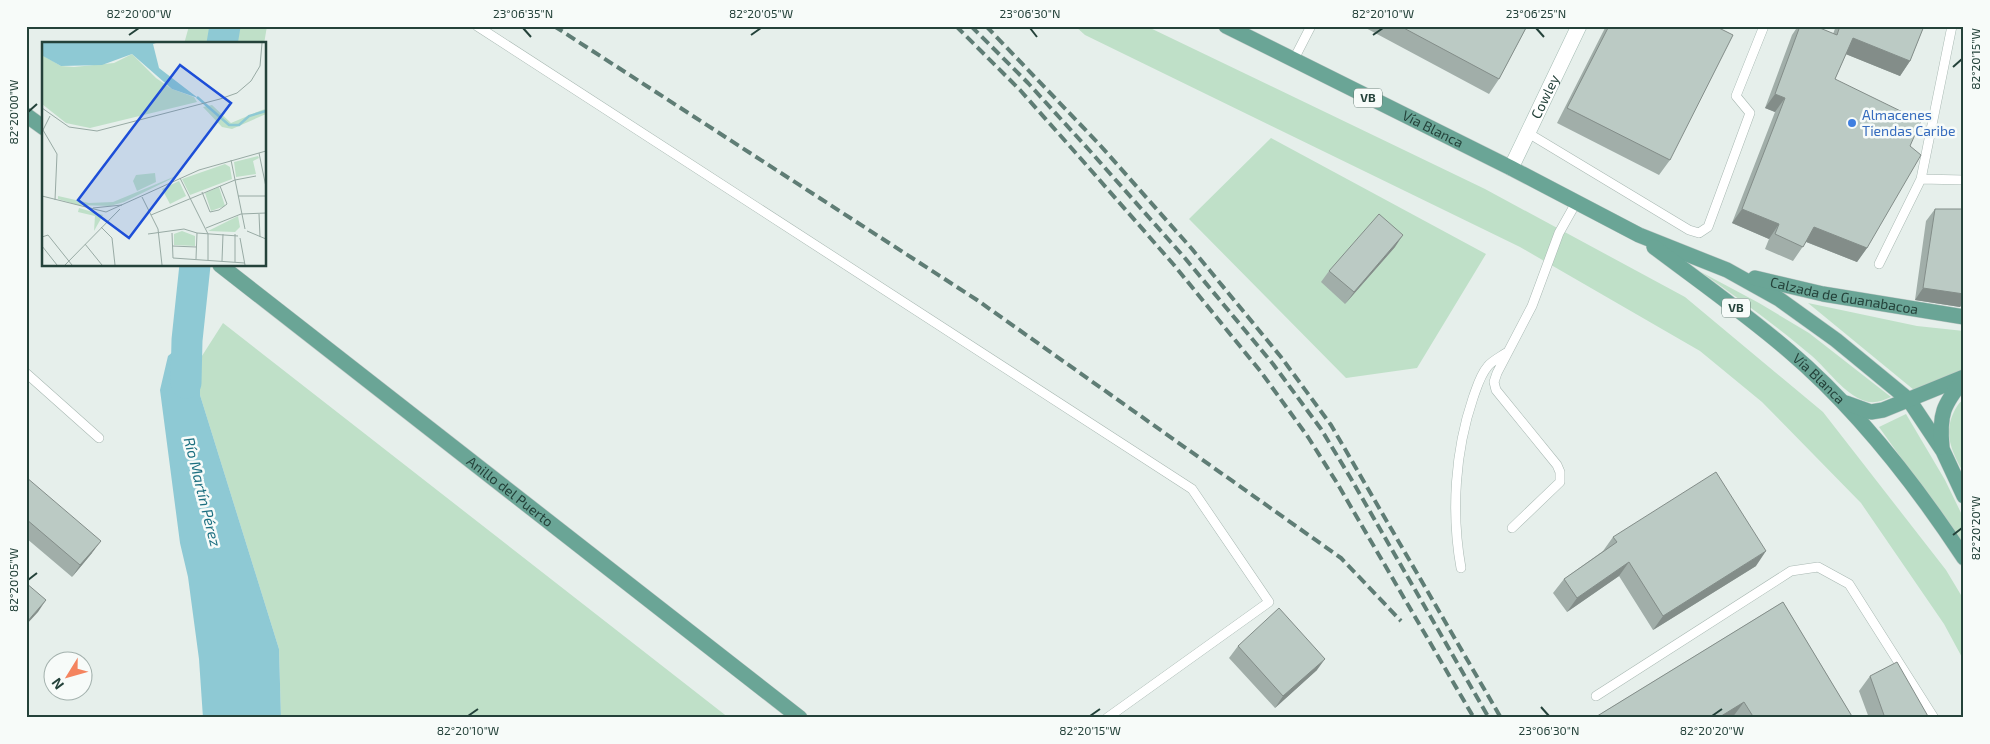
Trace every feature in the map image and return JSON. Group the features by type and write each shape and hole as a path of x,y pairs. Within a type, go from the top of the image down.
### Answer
{"main road":[{"name":"Vía Blanca","path":"1226,26 1511,168 1639,235 1727,270 1772,294 1801,314 1909,400 1942,451 1964,496"},
{"path":"26,115 42,127"},
{"name":"Vía Blanca","path":"1639,235 1756,324 1828,387 1873,435 1896,463 1964,558"},
{"name":"Anillo del Puerto","path":"225,268 800,718"},
{"name":"Calzada de Guanabacoa","path":"1727,270 1776,284 1823,294 1964,317"},
{"path":"1828,387 1845,402 1871,412 1883,410 1964,378"},
{"path":"1942,451 1940,429 1942,416 1951,396 1964,378"}],"street":[{"name":"Cowley","path":"1511,168 1579,26"}],"lane":[{"path":"477,26 1192,489 1269,602 1108,718"},
{"path":"1293,61 1311,26"},
{"path":"1528,133 1689,230 1699,233 1708,227 1750,112 1736,96 1764,26"},
{"path":"1879,264 1921,179 1952,26"},
{"path":"1921,179 1964,180"},
{"path":"1512,528 1560,482 1560,472 1557,465 1496,390 1494,382 1506,353 1532,306 1559,233 1578,202"},
{"path":"1461,568 1457,544 1456,499 1459,457 1465,421 1478,384 1488,366 1506,353"},
{"path":"26,373 99,438"},
{"path":"1596,696 1791,571 1818,568 1849,584 1934,718"}],"green space":[{"path":"189,26 267,26 264,42 185,42"},
{"path":"1075,26 1146,26 1485,189 1685,297 1823,412 1946,570 1964,600 1964,661 1944,624 1861,503 1762,402 1700,351 1520,247 1085,35"},
{"path":"1271,138 1486,254 1417,368 1346,378 1189,219"},
{"path":"1701,272 1759,303 1809,333 1891,397 1872,402 1857,398 1799,345"},
{"path":"1808,303 1917,326 1964,331 1964,373 1914,390"},
{"path":"223,323 729,718 281,718 279,649 200,395 200,359"},
{"path":"1964,399 1964,474 1954,454 1950,441 1949,427 1953,413"},
{"path":"1906,414 1945,480 1964,519 1964,546 1879,427"}],"water":[{"path":"187,340 200,359 200,395 279,649 281,718 203,718 199,659 188,577 180,543 160,390 168,356"}],"building":[{"path":"1400,26 1527,26 1499,79"},
{"path":"1609,26 1715,26 1733,35 1670,160 1567,108"},
{"path":"1800,26 1815,26 1837,35 1840,26 1924,26 1910,61 1853,38 1835,79 1921,121 1910,146 1921,155 1867,248 1814,227 1803,247 1775,234 1779,224 1742,209 1785,98 1775,94"},
{"path":"1935,209 1964,209 1964,294 1923,288"},
{"path":"1379,214 1403,235 1354,292 1329,271"},
{"path":"1716,472 1766,551 1663,616 1629,562 1577,598 1564,579 1617,542 1613,537"},
{"path":"26,477 101,541 80,565 26,519"},
{"path":"26,583 46,600 26,623"},
{"path":"1783,602 1853,718 1754,718 1744,702 1718,718 1594,718"},
{"path":"1279,608 1325,659 1283,696 1238,646"},
{"path":"1897,662 1929,718 1885,718 1870,676"}],"waterway":[{"name":"Río Martín Pérez","path":"222,42 225,26"},
{"name":"Río Martín Pérez","path":"186,383 187,340 195,266"}],"railway":[{"path":"554,26 977,300 1341,558 1401,621"},
{"path":"956,26 1020,90 1082,160 1174,265 1261,372 1308,437 1337,483 1474,718"},
{"path":"971,26 1028,83 1090,151 1184,257 1273,364 1321,429 1489,718"},
{"path":"986,26 1099,144 1192,249 1281,357 1331,425 1501,718"}],"place":[{"name":"Almacenes Tiendas Caribe","path":"1852,123"}]}
